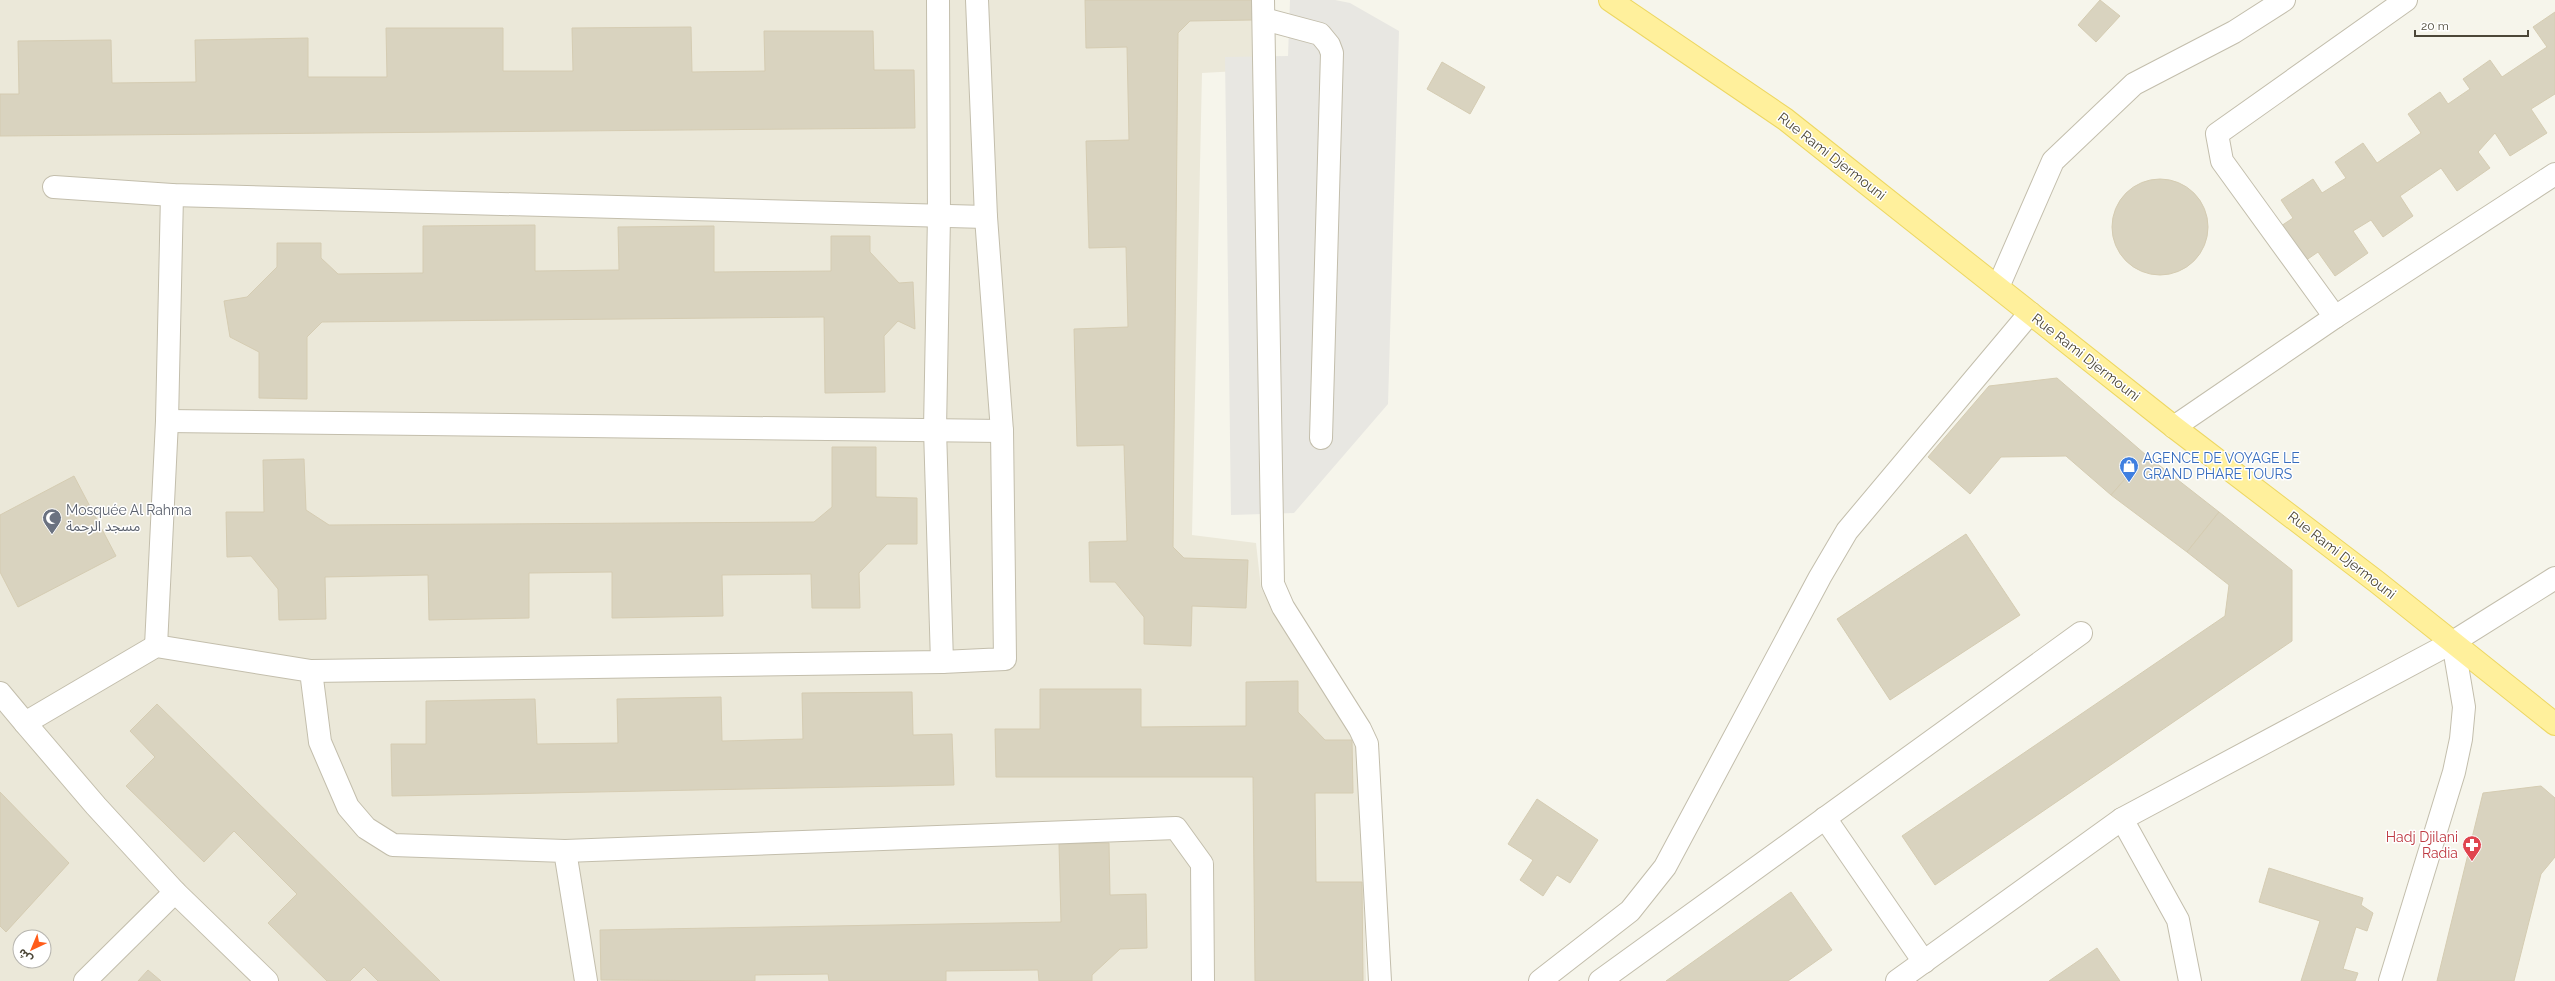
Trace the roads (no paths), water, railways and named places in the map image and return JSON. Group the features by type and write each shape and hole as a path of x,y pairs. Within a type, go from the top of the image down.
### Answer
{"main road":[{"name":"Rue Rami Djermouni","path":"1610,0 1785,119 2174,427 2453,642 2555,724"}],"street":[{"path":"938,0 939,216 935,429 942,662"},
{"path":"25,723 156,646 311,671 942,662 1005,658 1002,431 986,217 977,0"},
{"path":"1998,287 2053,161 2134,84 2234,32 2284,0"},
{"path":"2335,317 2222,161 2217,134 2406,0"},
{"path":"1321,438 1332,53 1329,45 1320,34 1264,9 1273,584 1283,607 1360,729 1367,744 1380,981"},
{"path":"2174,427 2335,317 2555,174"},
{"path":"54,187 172,195 986,217"},
{"path":"156,646 167,421 172,195"},
{"path":"1540,981 1630,911 1665,867 1820,577 1847,531 2030,313"},
{"path":"167,421 1002,431"},
{"path":"1897,981 2122,819 2453,642 2555,578"},
{"path":"1600,981 2081,633"},
{"path":"2390,981 2454,772 2461,739 2464,707 2453,642"},
{"path":"311,671 320,742 348,807 366,828 393,846 565,851 1176,828 1202,864 1203,981"},
{"path":"0,693 96,806 175,892 267,981"},
{"path":"1825,818 1924,962"},
{"path":"2122,819 2178,920 2190,981"},
{"path":"565,851 586,981"},
{"path":"84,981 175,892"}],"place":[{"name":"AGENCE DE VOYAGE LE GRAND PHARE TOURS","path":"2129,483"},
{"name":"Mosquée Al Rahma مسجد الرحمة","path":"52,535"},
{"name":"Hadj Djilani Radia","path":"2472,862"}]}
